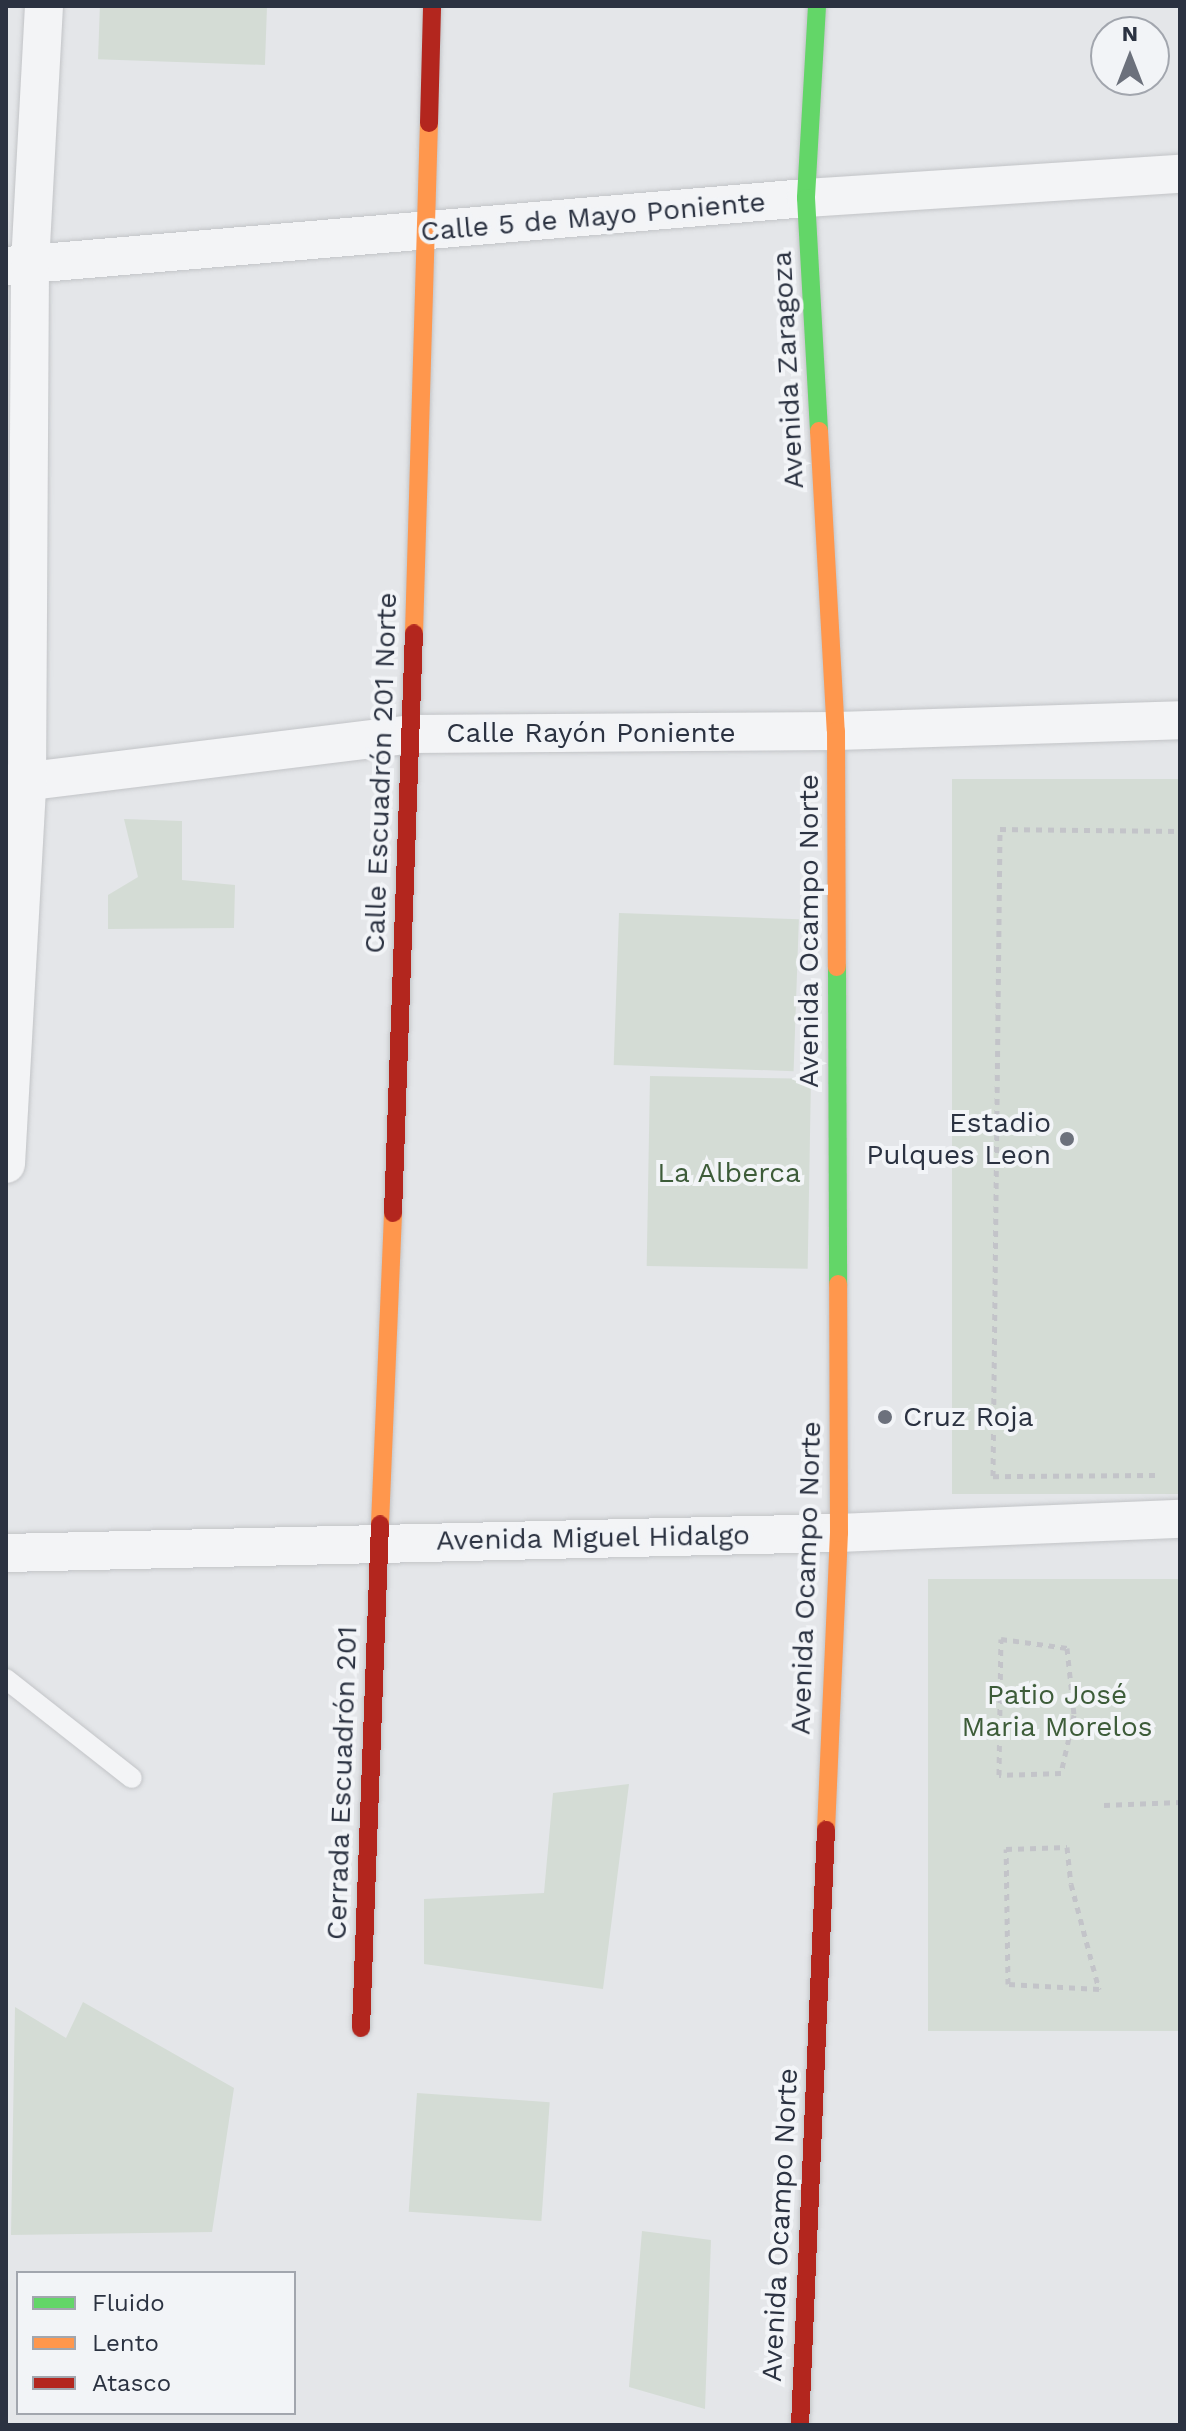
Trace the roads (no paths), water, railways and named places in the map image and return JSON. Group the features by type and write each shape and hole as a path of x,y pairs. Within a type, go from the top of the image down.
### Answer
{"street":[{"path":"6,1164 16,784 18,265 44,6"},
{"name":"Calle Escuadrón 201 Norte","path":"378,1541 411,734 428,231 432,6"},
{"name":"Avenida Zaragoza","path":"817,6 806,198 836,731"},
{"name":"Calle 5 de Mayo Poniente","path":"18,265 806,198 1180,174"},
{"name":"Calle Rayón Poniente","path":"16,784 411,734 836,731 1180,720"},
{"name":"Avenida Ocampo Norte","path":"800,2425 839,1533 836,731"},
{"name":"Avenida Miguel Hidalgo","path":"6,1553 378,1541 839,1533 1180,1519"},
{"name":"Cerrada Escuadrón 201","path":"361,2028 378,1541"}],"lane":[{"path":"6,1679 132,1778"}],"place":[{"name":"Estadio Pulques Leon","path":"1067,1139"},
{"name":"Cruz Roja","path":"885,1417"}],"park label":[{"name":"La Alberca","path":"729,1173"},
{"name":"Patio José Maria Morelos","path":"1057,1711"}]}
